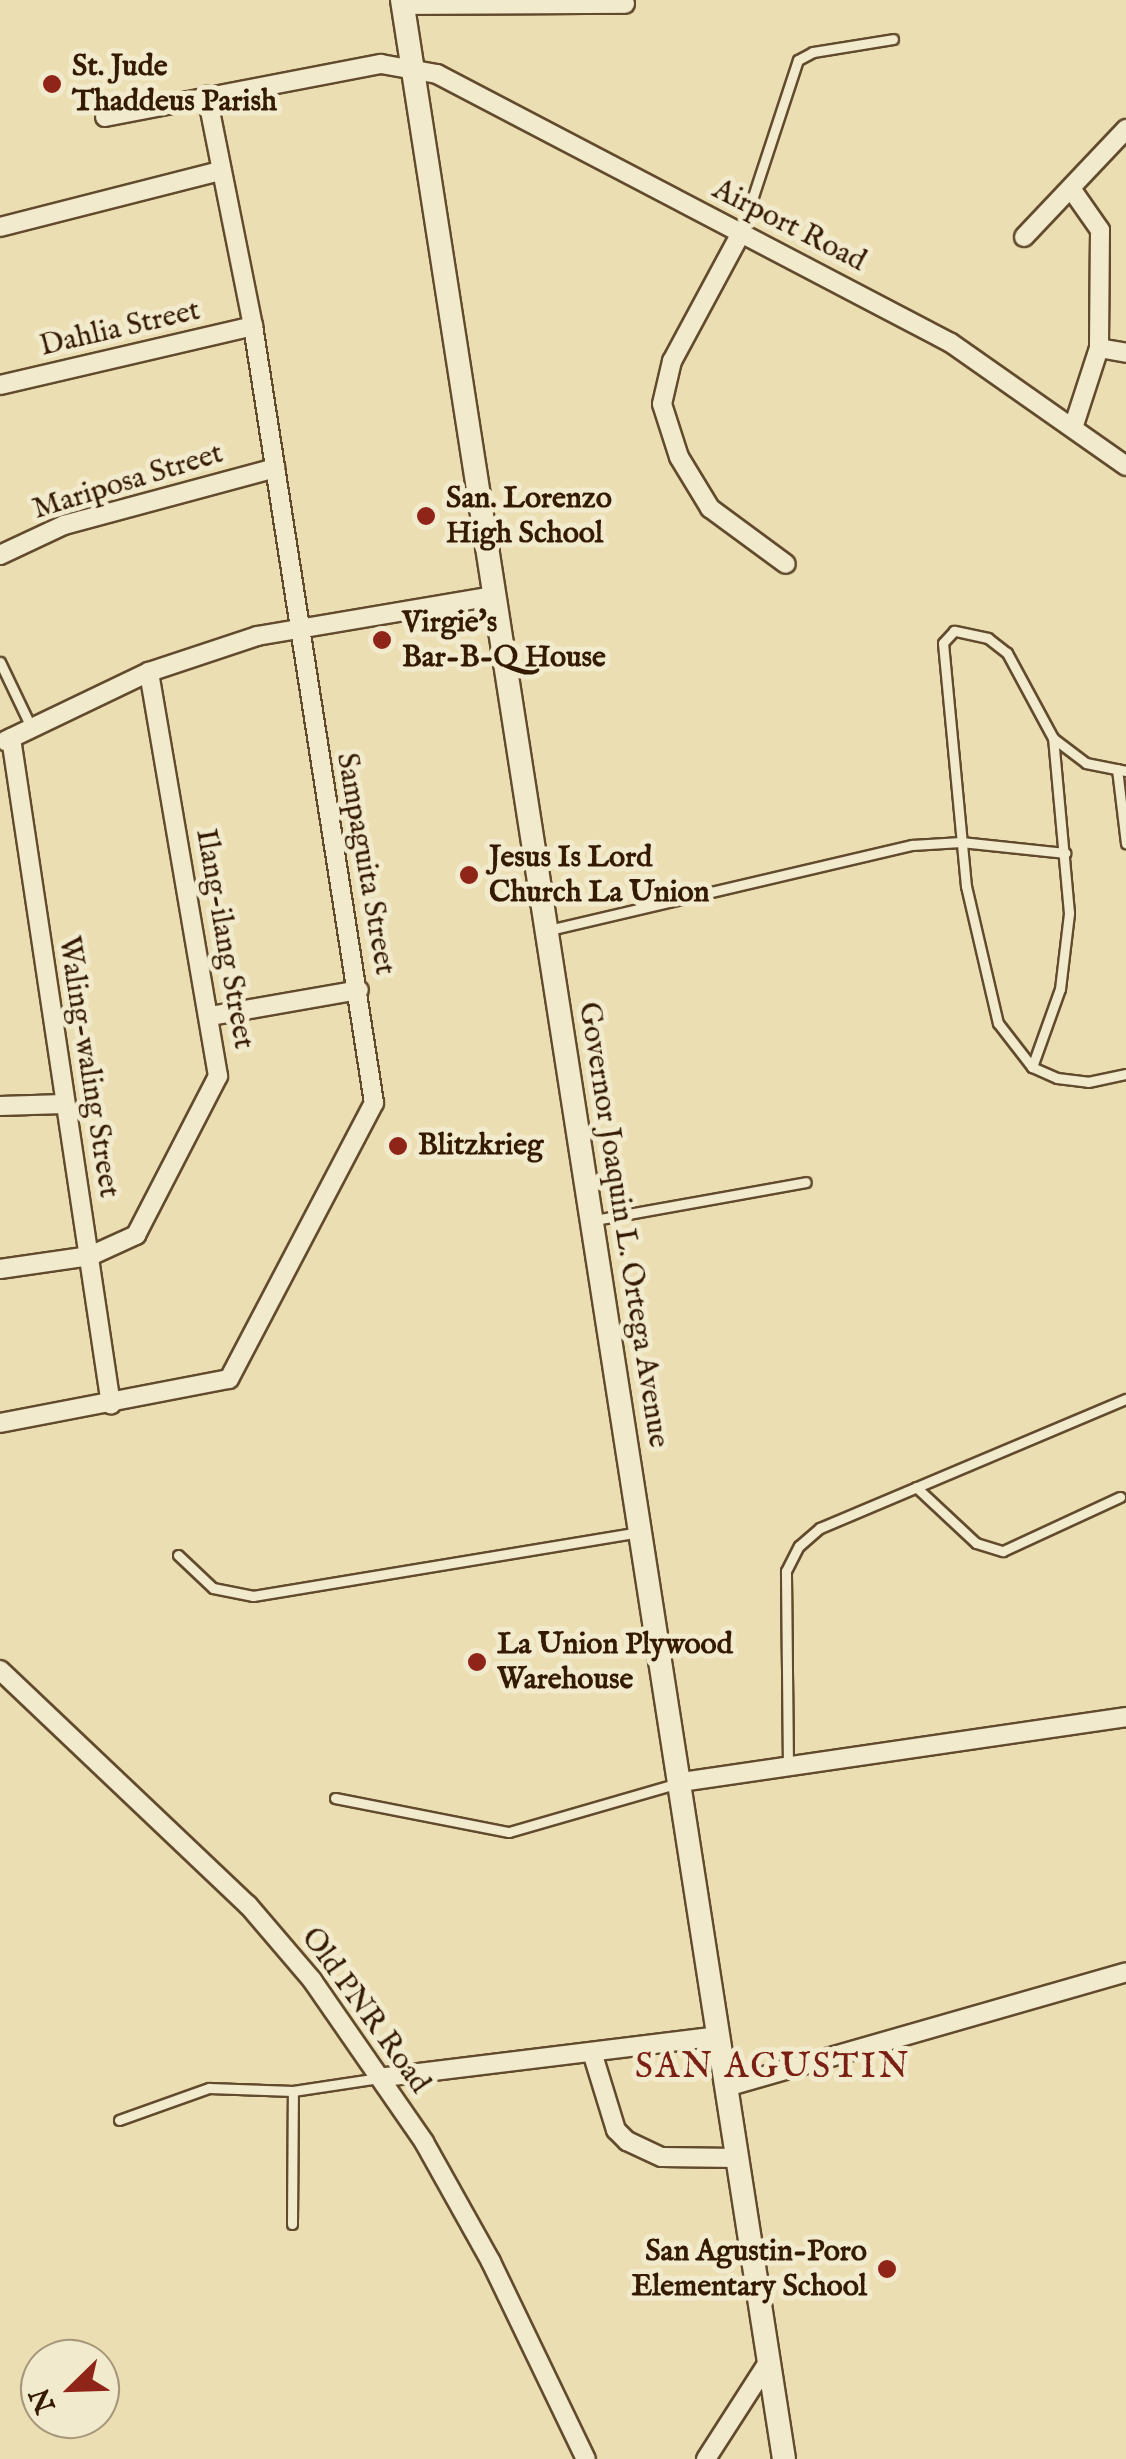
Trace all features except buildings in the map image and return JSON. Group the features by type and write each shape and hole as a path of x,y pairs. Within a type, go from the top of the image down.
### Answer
{"street":[{"path":"402,2 624,4"},
{"name":"Governor Joaquin L. Ortega Avenue","path":"402,2 784,2459"},
{"path":"105,117 381,64 410,66"},
{"name":"Airport Road","path":"410,66 951,342 1126,466"},
{"name":"Sampaguita Street","path":"0,1423 210,1386 229,1379 242,1362 368,1124 374,1086 297,626 253,326 207,96"},
{"path":"1024,237 1051,202 1072,190 1126,128"},
{"path":"0,226 220,171"},
{"path":"1072,190 1100,230 1099,348 1073,428"},
{"path":"741,234 672,361 662,404 679,457 710,508 786,564"},
{"name":"Dahlia Street","path":"0,384 253,326"},
{"path":"1099,348 1126,352"},
{"name":"Mariposa Street","path":"0,555 64,526 275,468"},
{"path":"6,741 149,672 297,626 494,596"},
{"name":"Ilang-ilang Street","path":"0,1269 90,1256 146,1224 218,1076 149,672"},
{"name":"Waling-waling Street","path":"6,741 90,1256 110,1404"},
{"path":"210,1016 359,990"},
{"path":"0,1106 64,1104"},
{"name":"Old PNR Road","path":"0,1670 248,1904 384,2077 491,2262 586,2459"},
{"path":"681,1782 1126,1716"},
{"path":"726,2087 1126,1972"},
{"path":"384,2077 718,2036"},
{"path":"592,2052 616,2130 627,2140 662,2156 737,2158"},
{"path":"706,2459 770,2361"}],"lane":[{"path":"741,234 798,60 893,39"},
{"path":"1032,1067 1066,955 1066,853 1053,738 1006,653 972,630 954,630 943,643 941,666 961,842 998,1024 1032,1067 1088,1082 1126,1074"},
{"path":"0,662 31,729"},
{"path":"1053,738 1086,763 1121,770 1126,843"},
{"path":"546,931 912,845 961,842 1066,853"},
{"path":"592,1221 806,1182"},
{"path":"788,1766 786,1570 820,1528 1126,1398"},
{"path":"916,1488 976,1543 1003,1551 1120,1498"},
{"path":"178,1555 213,1588 253,1596 642,1532"},
{"path":"335,1798 509,1832 681,1782"},
{"path":"119,2120 210,2088 294,2091 384,2077"},
{"path":"292,2224 294,2091"}],"place":[{"name":"St. Jude Thaddeus Parish","path":"52,84"},
{"name":"San. Lorenzo High School","path":"426,516"},
{"name":"Virgie's Bar-B-Q House","path":"382,640"},
{"name":"Jesus Is Lord Church La Union","path":"469,875"},
{"name":"Blitzkrieg","path":"398,1146"},
{"name":"La Union Plywood Warehouse","path":"477,1662"},
{"name":"San Agustin-Poro Elementary School","path":"887,2269"}],"district":[{"name":"SAN AGUSTIN","path":"773,2068"}]}
